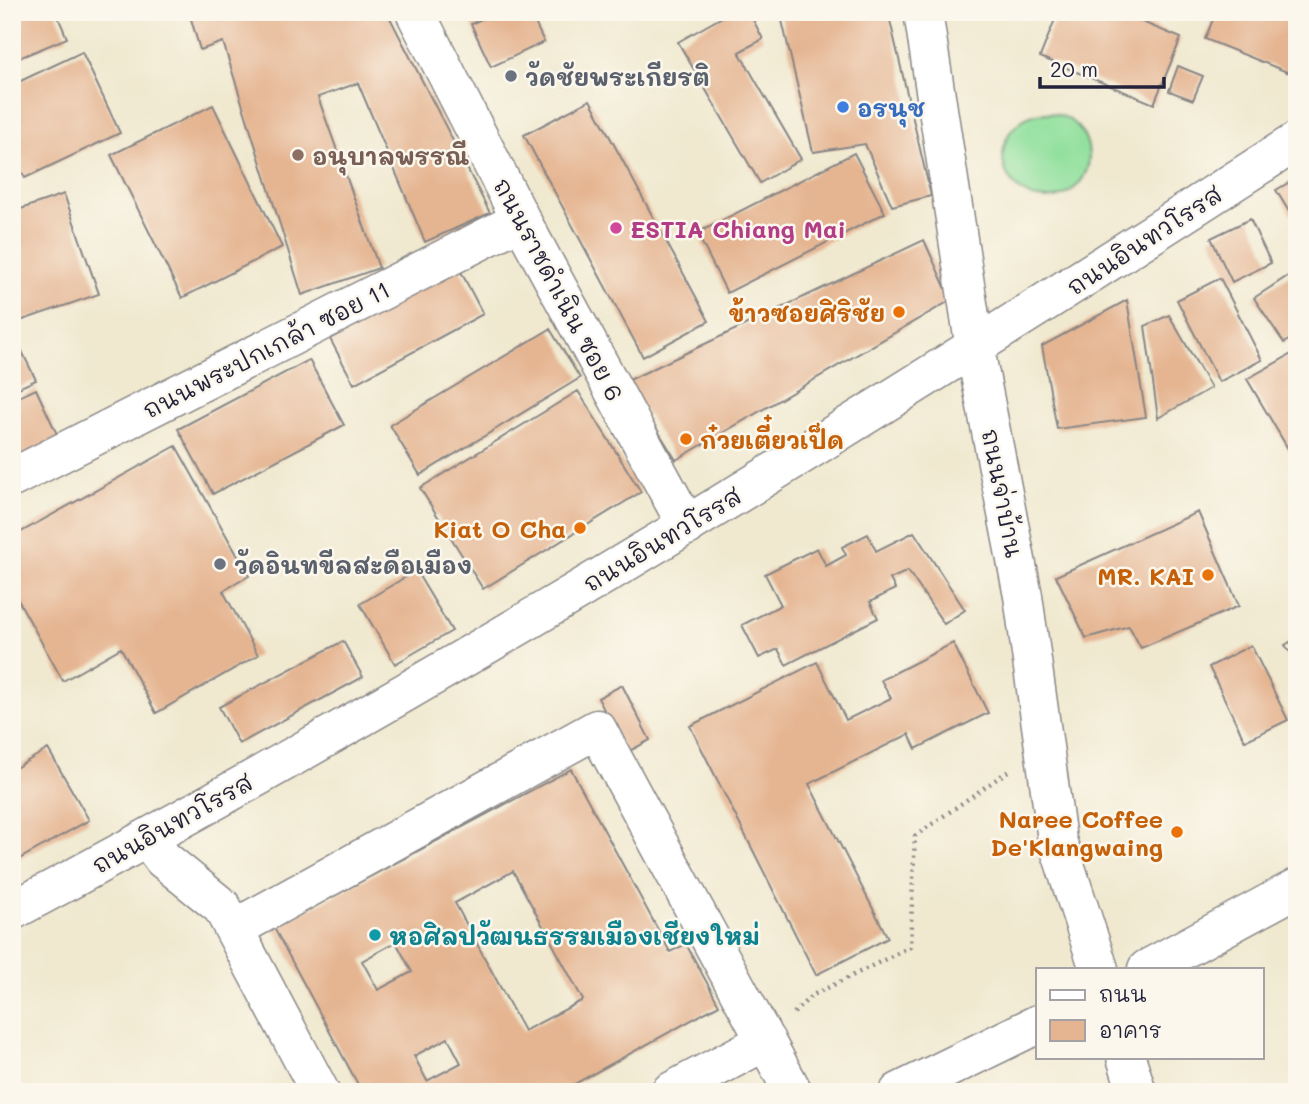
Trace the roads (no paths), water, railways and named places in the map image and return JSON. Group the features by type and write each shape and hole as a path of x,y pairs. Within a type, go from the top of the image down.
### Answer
{"street":[{"name":"ถนนราชดำเนิน ซอย 6","path":"415,12 521,220 687,526"},
{"name":"ถนนจ่าบ้าน","path":"923,12 975,349 1023,596 1057,840 1099,968"},
{"name":"ถนนอินทวโรรส","path":"12,911 148,839 687,526 975,349 1297,141"},
{"name":"ถนนพระปกเกล้า ซอย 11","path":"12,478 521,220"},
{"path":"234,929 597,729 793,1092"},
{"path":"148,839 163,859 222,907 320,1092"},
{"path":"1149,968 1297,888"},
{"path":"899,1092 943,1082 1036,1025"},
{"path":"670,1092 766,1041"},
{"path":"1126,1058 1137,1092"}],"place":[{"name":"วัดชัยพระเกียรติ","path":"511,76"},
{"name":"อรนุช","path":"843,107"},
{"name":"อนุบาลพรรณี","path":"298,155"},
{"name":"ESTIA Chiang Mai","path":"616,228"},
{"name":"ข้าวซอยศิริชัย","path":"899,312"},
{"name":"ก๋วยเตี๋ยวเป็ด","path":"686,439"},
{"name":"Kiat O Cha","path":"580,528"},
{"name":"วัดอินทขีลสะดือเมือง","path":"220,564"},
{"name":"MR. KAI","path":"1208,575"},
{"name":"Naree Coffee De'Klangwaing","path":"1177,832"},
{"name":"หอศิลปวัฒนธรรมเมืองเชียงใหม่","path":"375,935"}]}
